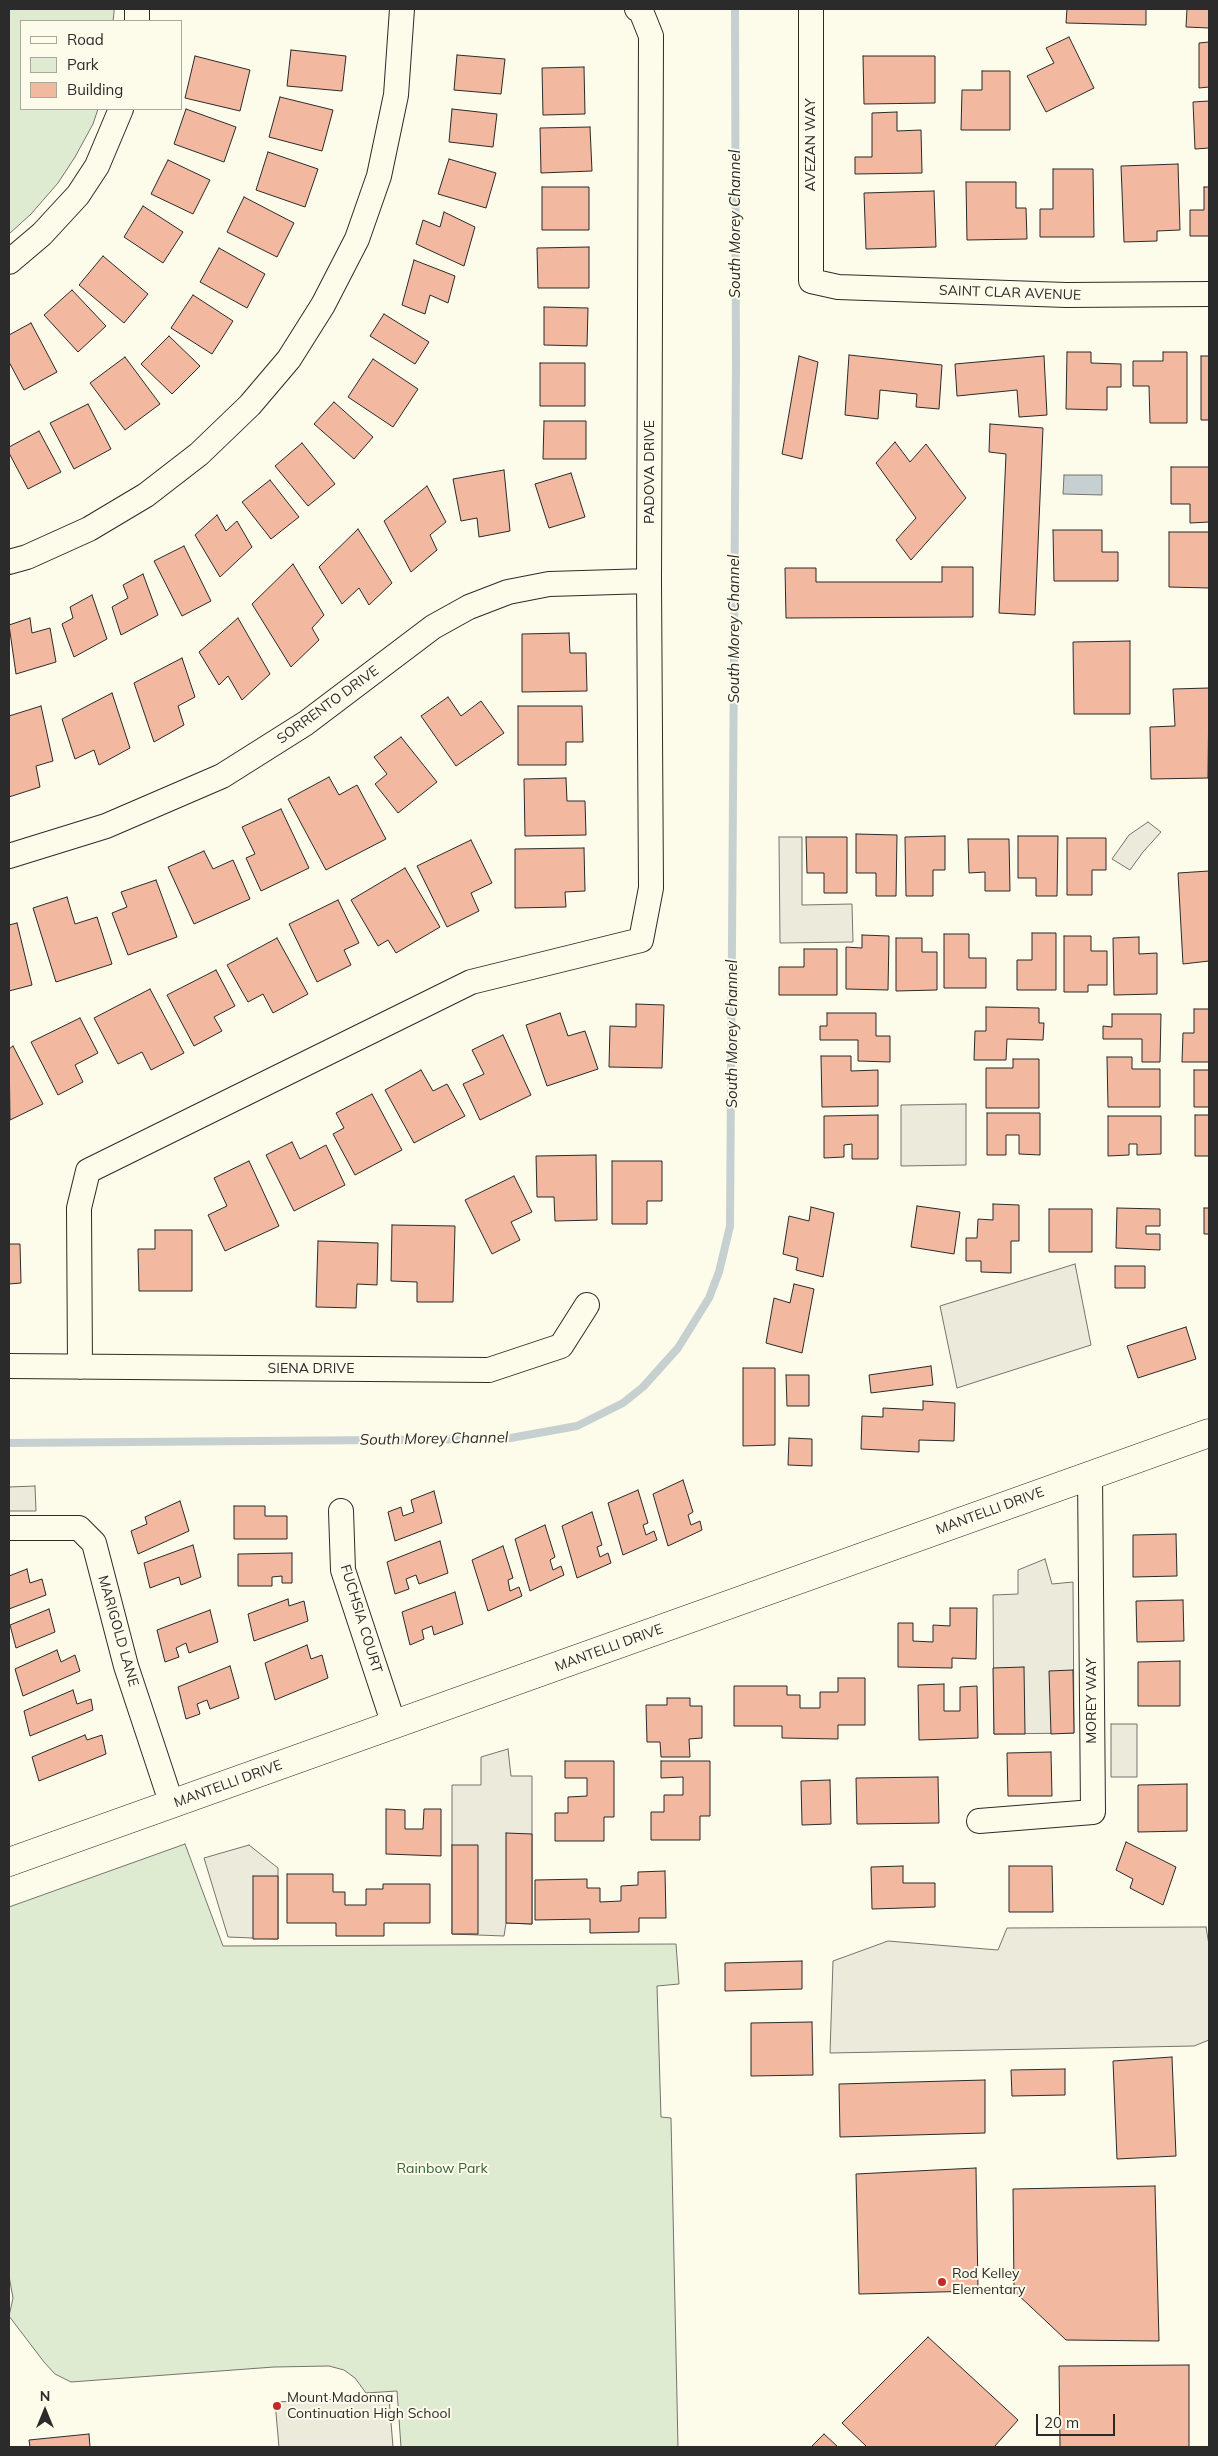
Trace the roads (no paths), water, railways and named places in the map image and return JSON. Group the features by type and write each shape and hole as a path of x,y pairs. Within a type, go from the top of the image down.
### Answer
{"street":[{"path":"9,562 27,557 89,529 146,495 199,454 250,405 288,359 323,306 357,239 379,176 396,95 402,9"},
{"name":"PADOVA DRIVE","path":"80,1367 79,1208 88,1171 471,982 641,940 651,888 649,581 651,36 641,11 636,9"},
{"name":"AVEZAN WAY","path":"811,9 811,282"},
{"path":"9,262 42,234 78,195 97,166 121,110"},
{"name":"SAINT CLAR AVENUE","path":"811,282 838,287 1066,296 1209,294"},
{"name":"SORRENTO DRIVE","path":"9,856 106,826 222,776 306,724 433,627 469,607 508,592 548,584 649,581"},
{"name":"SIENA DRIVE","path":"9,1366 489,1370 561,1346 587,1305"},
{"name":"MANTELLI DRIVE","path":"9,1862 1209,1433"},
{"name":"MOREY WAY","path":"979,1821 1093,1812 1090,1475"},
{"name":"FUCHSIA COURT","path":"341,1511 343,1570 394,1725"},
{"name":"MARIGOLD LANE","path":"9,1528 79,1528 94,1542 126,1666 172,1804"}],"waterway":[{"name":"South Morey Channel","path":"9,1443 505,1439 577,1426 623,1403 643,1387 678,1348 709,1298 719,1272 730,1226 736,364 735,9"}],"place":[{"name":"Rod Kelley Elementary","path":"942,2282"},
{"name":"Mount Madonna Continuation High School","path":"277,2406"}],"park label":[{"name":"Rainbow Park","path":"442,2169"}]}
